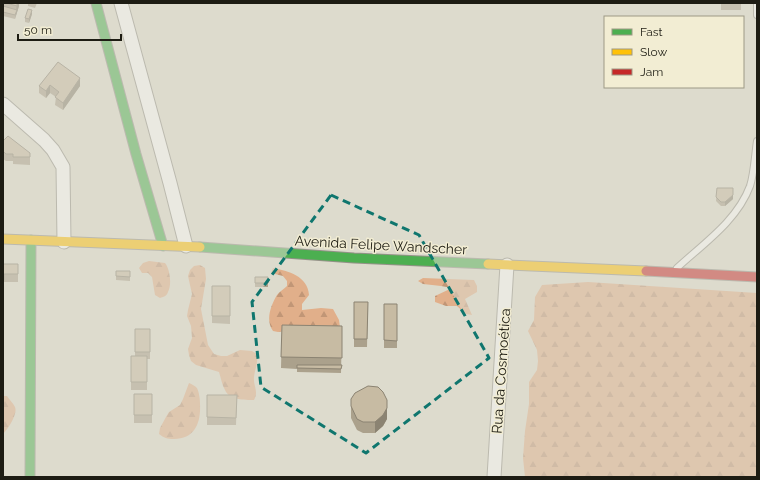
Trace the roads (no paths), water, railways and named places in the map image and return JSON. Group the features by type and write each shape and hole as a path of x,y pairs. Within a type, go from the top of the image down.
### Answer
{"street":[{"path":"96,3 136,154 163,246"},
{"path":"121,3 186,246"},
{"path":"3,104 44,140 53,150 63,166 64,242"},
{"name":"Avenida Felipe Wandscher","path":"3,239 186,246 354,258 757,277"},
{"path":"30,477 32,240"},
{"name":"Rua da Cosmoética","path":"494,477 507,265"}],"lane":[{"path":"757,3 757,15"},
{"path":"672,272 714,235 736,212 746,195 750,184 757,141"}]}
